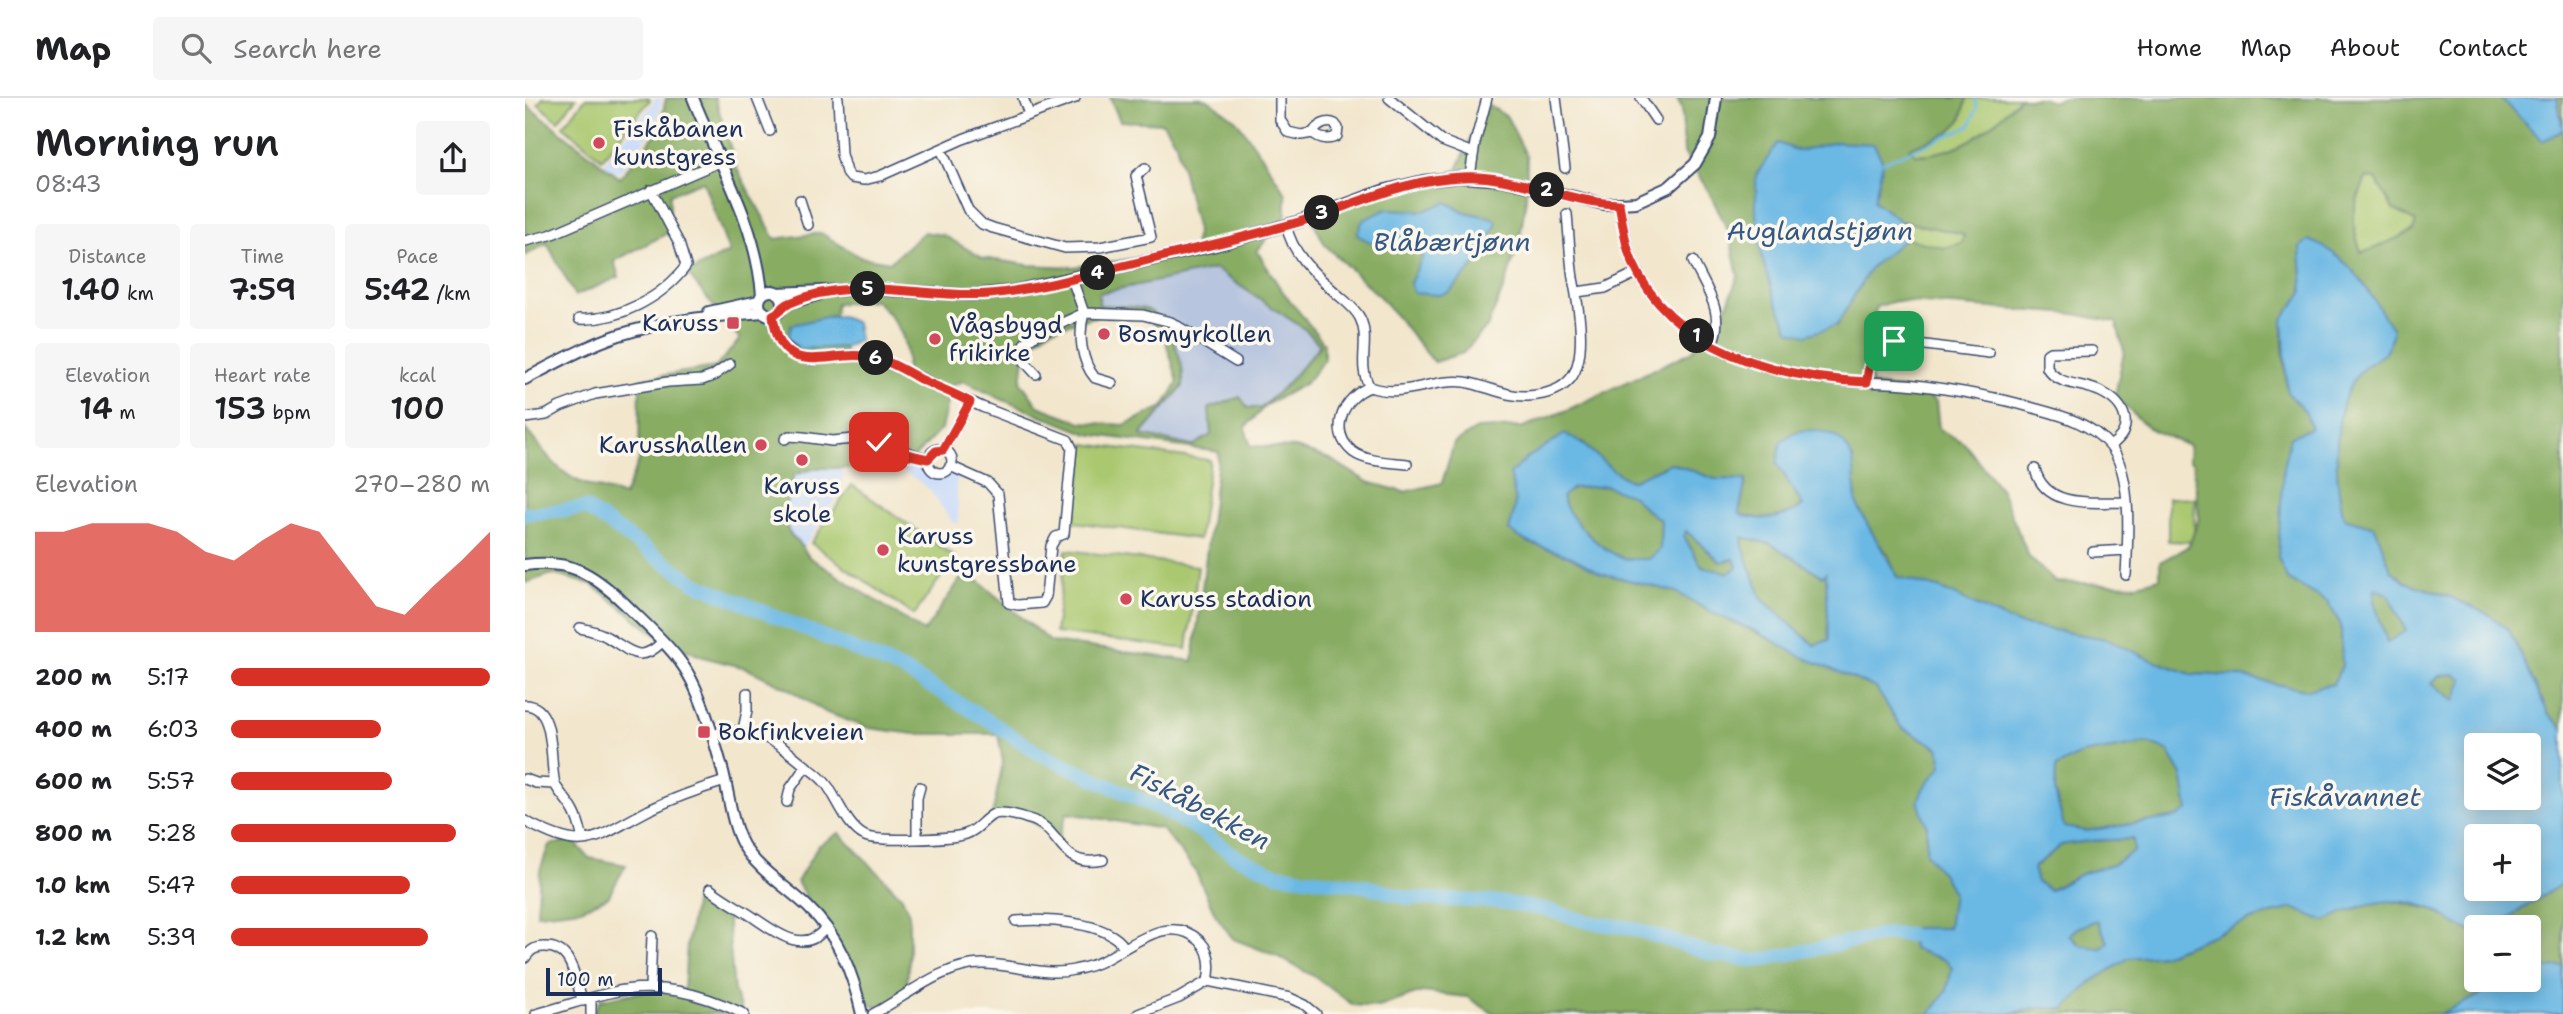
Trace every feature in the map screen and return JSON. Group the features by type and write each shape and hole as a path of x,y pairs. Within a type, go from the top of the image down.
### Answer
{"street":[{"path":"692,98 752,242 781,342 797,356 811,360 844,355 874,357 970,402 1065,437 1072,447 1063,534 1056,537 1051,546 1046,596 1042,603 1018,606 1009,603 999,494 988,483 950,466"},
{"path":"757,98 770,131"},
{"path":"838,98 841,154 846,172 851,178 870,179 1070,99"},
{"path":"1023,98 1029,114"},
{"path":"1280,98 1280,120 1288,132 1301,135 1313,133"},
{"path":"1389,98 1442,141 1473,153"},
{"path":"1470,176 1487,98"},
{"path":"1556,98 1565,168"},
{"path":"1641,98 1656,120"},
{"path":"690,319 768,295 851,289 980,295 1013,292 1212,246 1286,225 1398,187 1431,180 1470,176 1502,180 1589,201 1619,204 1644,199 1660,193 1689,171 1706,148 1716,98"},
{"path":"941,149 964,202 975,218 993,228 1065,248 1100,247 1151,237 1136,176 1145,168"},
{"path":"525,241 550,235 719,162"},
{"path":"579,319 606,316 636,305 672,282 686,266 679,243 651,190"},
{"path":"800,200 809,225"},
{"path":"1619,204 1627,248 1638,272 1670,317 1740,358 1806,376 1954,390 2026,405 2073,419 2110,446 2124,476 2126,575"},
{"path":"1407,464 1359,455 1343,440 1340,426 1346,404 1359,392 1370,387 1395,391 1455,382 1519,396 1557,389 1573,377 1580,334 1567,214"},
{"path":"1286,225 1292,245 1304,264 1358,314 1363,331 1366,381 1370,387"},
{"path":"1693,261 1717,311 1718,327 1712,344"},
{"path":"1577,292 1605,288 1638,272"},
{"path":"1072,279 1084,313 1081,339 1086,363 1094,377 1112,383"},
{"path":"525,379 619,335 690,319 773,312 789,303 851,289"},
{"path":"768,295 783,300 773,312"},
{"path":"1036,374 1025,362 1024,344 1032,337 1084,313 1143,315 1171,322 1236,362"},
{"path":"1867,382 1875,351 1894,341 1989,353"},
{"path":"2092,351 2050,352 2047,354 2047,368 2056,378 2106,394 2121,410 2125,417 2126,430 2120,439 2110,446"},
{"path":"525,418 546,415 595,394 668,382 702,380 730,364"},
{"path":"943,450 970,402"},
{"path":"785,439 789,436 832,442 864,438 906,454 928,459"},
{"path":"928,459 936,451 943,450"},
{"path":"928,459 929,467 934,472 945,472 951,459 943,450"},
{"path":"2035,469 2043,486 2066,500 2125,502"},
{"path":"2093,552 2127,550"},
{"path":"525,565 544,562 563,564 590,575 614,594 684,666 712,735 739,834 748,853 811,909 826,927 851,970 862,1014"},
{"path":"580,628 599,633 633,653 650,652 662,642"},
{"path":"743,730 747,693"},
{"path":"525,705 538,710 547,726 554,759 554,784 574,811 583,840"},
{"path":"712,735 743,730 770,739 788,750 820,776 853,824 865,835 882,839 965,835 974,831 992,815 1005,814 1039,822 1072,858 1089,862 1103,860"},
{"path":"787,802 790,789 806,766"},
{"path":"525,779 554,784"},
{"path":"525,821 558,838 583,840 599,837 669,800 725,781"},
{"path":"917,838 917,798 920,787"},
{"path":"710,889 786,939 803,941 817,936 826,927"},
{"path":"1016,921 1049,921 1103,930 1118,938 1124,947"},
{"path":"873,1014 943,974 959,968 986,964 1037,972 1062,972 1097,964 1124,947 1169,929 1187,932 1202,943 1207,951 1210,967 1208,981"},
{"path":"650,987 652,936"},
{"path":"525,958 533,949 542,947 557,948 566,953 591,1014"},
{"path":"1138,1014 1179,998 1208,981 1290,998 1305,1005 1315,1014"},
{"path":"536,1014 609,992 650,987 698,995 744,1014"}],"shaded area":[{"path":"653,98 662,98 656,126 619,173 603,165 655,100"},
{"path":"1215,269 1306,330 1320,345 1288,383 1260,408 1248,408 1192,446 1140,435 1183,386 1176,347 1162,324 1099,305 1099,293"},
{"name":"Karuss skole","path":"862,361 862,438 903,457 923,461 928,472 936,476 958,473 961,479 956,480 959,524 953,523 929,489 908,474 878,463 842,469 844,474 841,492 799,554 684,418 854,364 859,365"}],"green space":[{"path":"543,98 576,98 558,121 538,104"},
{"name":"Fiskåbanen kunstgress","path":"586,98 650,100 602,159 563,126"},
{"path":"666,98 715,98 737,169 775,239 821,233 860,257 890,262 924,232 943,235 983,258 1028,265 1073,267 1193,251 1197,231 1176,143 1163,123 1120,121 1110,98 1209,100 1236,120 1286,194 1286,215 1257,251 1280,288 1324,343 1324,360 1306,383 1266,405 1245,428 1251,446 1296,448 1330,459 1368,482 1404,492 1442,483 1454,443 1477,429 1523,427 1565,411 1691,352 1722,319 1738,276 1729,232 1709,192 1684,153 1682,108 1677,98 1967,98 1961,120 1948,133 1909,148 1916,155 1947,150 1974,138 2020,98 2041,98 2052,102 2061,98 2500,98 2543,140 2563,130 2563,728 2548,713 2509,630 2490,615 2448,596 2406,582 2391,570 2375,527 2344,518 2337,464 2339,424 2343,406 2357,375 2383,354 2393,331 2383,315 2300,248 2303,292 2283,319 2283,347 2287,392 2305,411 2311,428 2290,437 2287,455 2284,508 2287,579 2327,601 2341,625 2342,666 2333,684 2305,690 2238,676 2191,674 2149,659 2107,639 2017,624 1941,589 1897,577 1888,554 1875,540 1856,503 1853,458 1796,492 1803,505 1772,518 1755,518 1739,513 1746,480 1715,479 1671,463 1631,481 1615,474 1582,442 1516,497 1515,512 1509,530 1527,542 1570,556 1601,573 1676,592 1715,614 1876,688 1901,727 1939,748 1942,766 1924,787 1918,801 1927,826 1926,853 1954,893 1948,928 1915,928 1910,938 1913,949 1946,960 1952,968 1947,990 1930,1014 1494,1014 1467,997 1422,992 1379,1007 1353,1005 1317,978 1277,956 1233,939 1215,914 1195,870 1162,829 1067,813 1058,839 1019,813 992,816 1003,762 998,734 914,734 869,728 827,713 787,688 746,668 703,657 663,640 591,584 552,574 525,583 525,429 568,475 624,496 639,461 640,379 716,367 740,339 687,273 729,252 703,181 670,194 670,232 614,261 619,277 575,296 547,243 525,256 525,104 620,178 659,130","holes":["1778,144 1879,180 1874,201 1900,221 1964,235 1962,243 1944,248 1905,238 1871,267 1837,325","2366,178 2376,179 2393,209 2416,222 2413,231 2361,252 2354,223 2355,207","1215,269 1306,330 1320,345 1288,383 1261,408 1248,408 1240,397 1209,408 1211,435 1192,446 1141,435 1183,386 1179,356 1164,325 1146,309 1099,305 1099,293","876,300 892,318 901,334 906,352 906,375 869,372 847,359 844,347 800,349 826,317 835,316 836,304","1896,301 2075,314 2116,322 2124,351 2115,396 2148,428 2189,446 2188,460 2193,464 2199,518 2189,546 2160,562 2160,578 2134,585 2055,582 2029,557 2001,490 1964,443 1939,429 1936,401 1917,391 1871,384 1870,351 1876,307","1098,316 1147,316 1165,338 1178,382 1163,407 1124,425 1081,422 1038,406 1021,382 1025,350 1051,329","963,381 1088,434 1219,452 1193,661 1051,642 966,571 924,632 809,557 791,535 785,521 794,475 816,468 907,465 941,429 951,386"]},
{"path":"1967,98 2020,98 1986,130 1961,145 1932,154 1915,155 1909,148 1948,133 1961,120"},
{"path":"2557,98 2563,98 2563,130"},
{"path":"1489,105 1507,117 1527,157 1526,199 1519,243 1487,327 1463,353 1434,362 1381,298 1325,245 1312,219 1335,202 1377,191 1421,184 1457,170","holes":["1446,202 1465,212 1492,218 1449,292 1439,295 1414,293 1410,283 1423,256 1412,248 1387,209 1424,211"]},
{"path":"2366,178 2376,179 2393,209 2416,222 2413,231 2361,252 2354,215"},
{"path":"1900,221 1960,233 1964,235 1962,243 1944,248 1908,240 1905,238 1905,225"},
{"path":"1085,444 1210,460 1199,539 1074,522"},
{"name":"Karuss kunstgressbane","path":"852,485 955,557 914,615 811,543"},
{"path":"1606,486 1634,496 1645,509 1661,520 1660,549 1649,559 1623,558 1603,547 1578,523 1561,497 1573,488"},
{"path":"2168,498 2195,498 2194,542 2168,541"},
{"path":"1686,531 1720,562 1734,559 1737,567 1730,574 1702,567 1684,537"},
{"path":"1742,537 1771,544 1822,576 1826,572 1829,640 1814,645 1762,599 1743,547"},
{"name":"Karuss stadion","path":"1066,550 1198,566 1187,649 1055,633"},
{"path":"2375,588 2388,594 2406,632 2387,642 2374,601"},
{"path":"2454,674 2463,679 2456,701 2432,683 2439,676"},
{"path":"2148,743 2168,751 2182,775 2189,810 2177,817 2086,831 2064,827 2055,792 2056,767 2080,754"},
{"path":"839,833 902,897 909,914 906,994 877,1008 864,999 797,882 818,846"},
{"path":"2133,839 2134,851 2112,865 2083,873 2050,890 2037,883 2033,869 2061,845"},
{"path":"573,840 589,858 626,865 608,897 581,909 537,914 540,870 549,845"},
{"path":"2563,883 2563,966 2541,969 2541,915 2513,915 2535,901 2541,901 2541,897"},
{"path":"695,899 727,913 734,992 743,1014 593,1014 600,1000 639,992 684,989 687,945"},
{"path":"2387,900 2431,909 2464,929 2464,992 2486,992 2440,1014 2010,1014 2031,1008 2065,1008 2091,982 2129,958 2163,955 2248,921 2293,908 2325,920"},
{"path":"2097,920 2108,942 2101,949 2080,945 2069,934 2077,928"}],"water":[{"path":"2500,98 2557,98 2563,130 2543,141"},
{"name":"Auglandstjønn","path":"1835,142 1874,144 1883,162 1874,201 1905,225 1907,237 1871,267 1837,325 1807,335 1790,331 1775,300 1762,257 1756,214 1756,175 1778,143 1799,151"},
{"name":"Blåbærtjønn","path":"1446,202 1465,212 1492,218 1497,222 1481,259 1449,292 1439,295 1414,293 1410,283 1423,256 1406,248 1373,243 1357,234 1363,220 1387,209 1424,211"},
{"name":"Fiskåvannet","path":"2309,240 2325,248 2349,267 2367,289 2393,330 2383,354 2357,375 2343,406 2339,424 2337,464 2344,518 2375,527 2391,570 2405,582 2448,596 2490,615 2509,630 2548,713 2563,728 2563,883 2541,897 2541,824 2464,824 2464,901 2534,901 2512,915 2464,915 2464,928 2432,909 2404,902 2391,901 2364,906 2325,921 2292,908 2248,921 2163,955 2129,958 2091,982 2065,1009 2032,1008 2010,1014 1930,1014 1947,990 1952,968 1946,960 1913,949 1910,938 1914,928 1948,928 1953,893 1926,853 1927,826 1918,801 1924,787 1942,766 1939,748 1901,727 1876,688 1798,655 1676,592 1601,573 1570,556 1527,542 1509,530 1515,502 1510,474 1527,458 1565,434 1631,481 1671,463 1715,479 1746,480 1739,513 1763,519 1789,514 1803,505 1777,464 1781,441 1800,431 1824,432 1838,439 1849,450 1858,506 1897,577 1941,589 2017,624 2107,639 2149,659 2191,674 2238,676 2305,690 2333,684 2342,666 2341,625 2327,601 2287,579 2278,557 2283,468 2290,437 2311,428 2305,411 2287,392 2283,319 2303,292 2300,247","holes":["1606,486 1633,496 1661,520 1660,549 1649,559 1627,559 1611,552 1594,540 1571,515 1562,497 1573,488","1686,531 1721,562 1734,559 1737,567 1729,573 1702,567 1684,537","1742,537 1771,544 1823,576 1826,573 1829,640 1814,645 1762,599 1743,547","2375,589 2388,594 2406,631 2387,642 2374,601","2454,674 2463,679 2455,701 2432,683 2439,676","2148,743 2168,751 2182,775 2188,810 2177,817 2086,831 2064,827 2055,792 2056,767 2081,754","2133,839 2134,851 2112,865 2083,873 2050,890 2037,882 2033,868 2061,845","2097,920 2108,942 2101,949 2080,945 2069,935 2077,928"]},
{"path":"841,316 856,323 859,340 846,347 800,349 788,339 791,325"},
{"path":"2563,966 2563,1014 2440,1014 2486,992 2541,992 2541,969"}],"waterway":[{"path":"1883,162 1970,126 1977,107 1975,98"},
{"name":"Fiskåbekken","path":"525,514 586,508 695,583 903,670 1038,753 1158,808 1197,829 1235,856 1277,874 1366,886 1408,898 1499,902 1544,909 1588,922 1632,928 1711,954 1756,961 1888,934 1911,935"}],"place":[{"name":"Fiskåbanen kunstgress","path":"599,143"},
{"name":"Karuss","path":"733,323"},
{"name":"Bosmyrkollen","path":"1104,334"},
{"name":"Vågsbygd frikirke","path":"935,339"},
{"name":"Karusshallen","path":"761,445"},
{"name":"Karuss skole","path":"802,460"},
{"name":"Karuss kunstgressbane","path":"883,550"},
{"name":"Karuss stadion","path":"1126,599"},
{"name":"Bokfinkveien","path":"704,732"}],"route":[{"path":"879,442 906,454 928,459 932,453 943,450 970,402 874,357 844,355 811,360 797,356 781,342 774,327 773,315 782,307 817,295 851,289 919,290 980,295 1013,292 1249,236 1398,187 1460,177 1502,180 1589,201 1619,204 1622,228 1633,262 1658,302 1670,317 1697,336 1740,358 1806,376 1867,382 1875,351 1894,341"}]}
